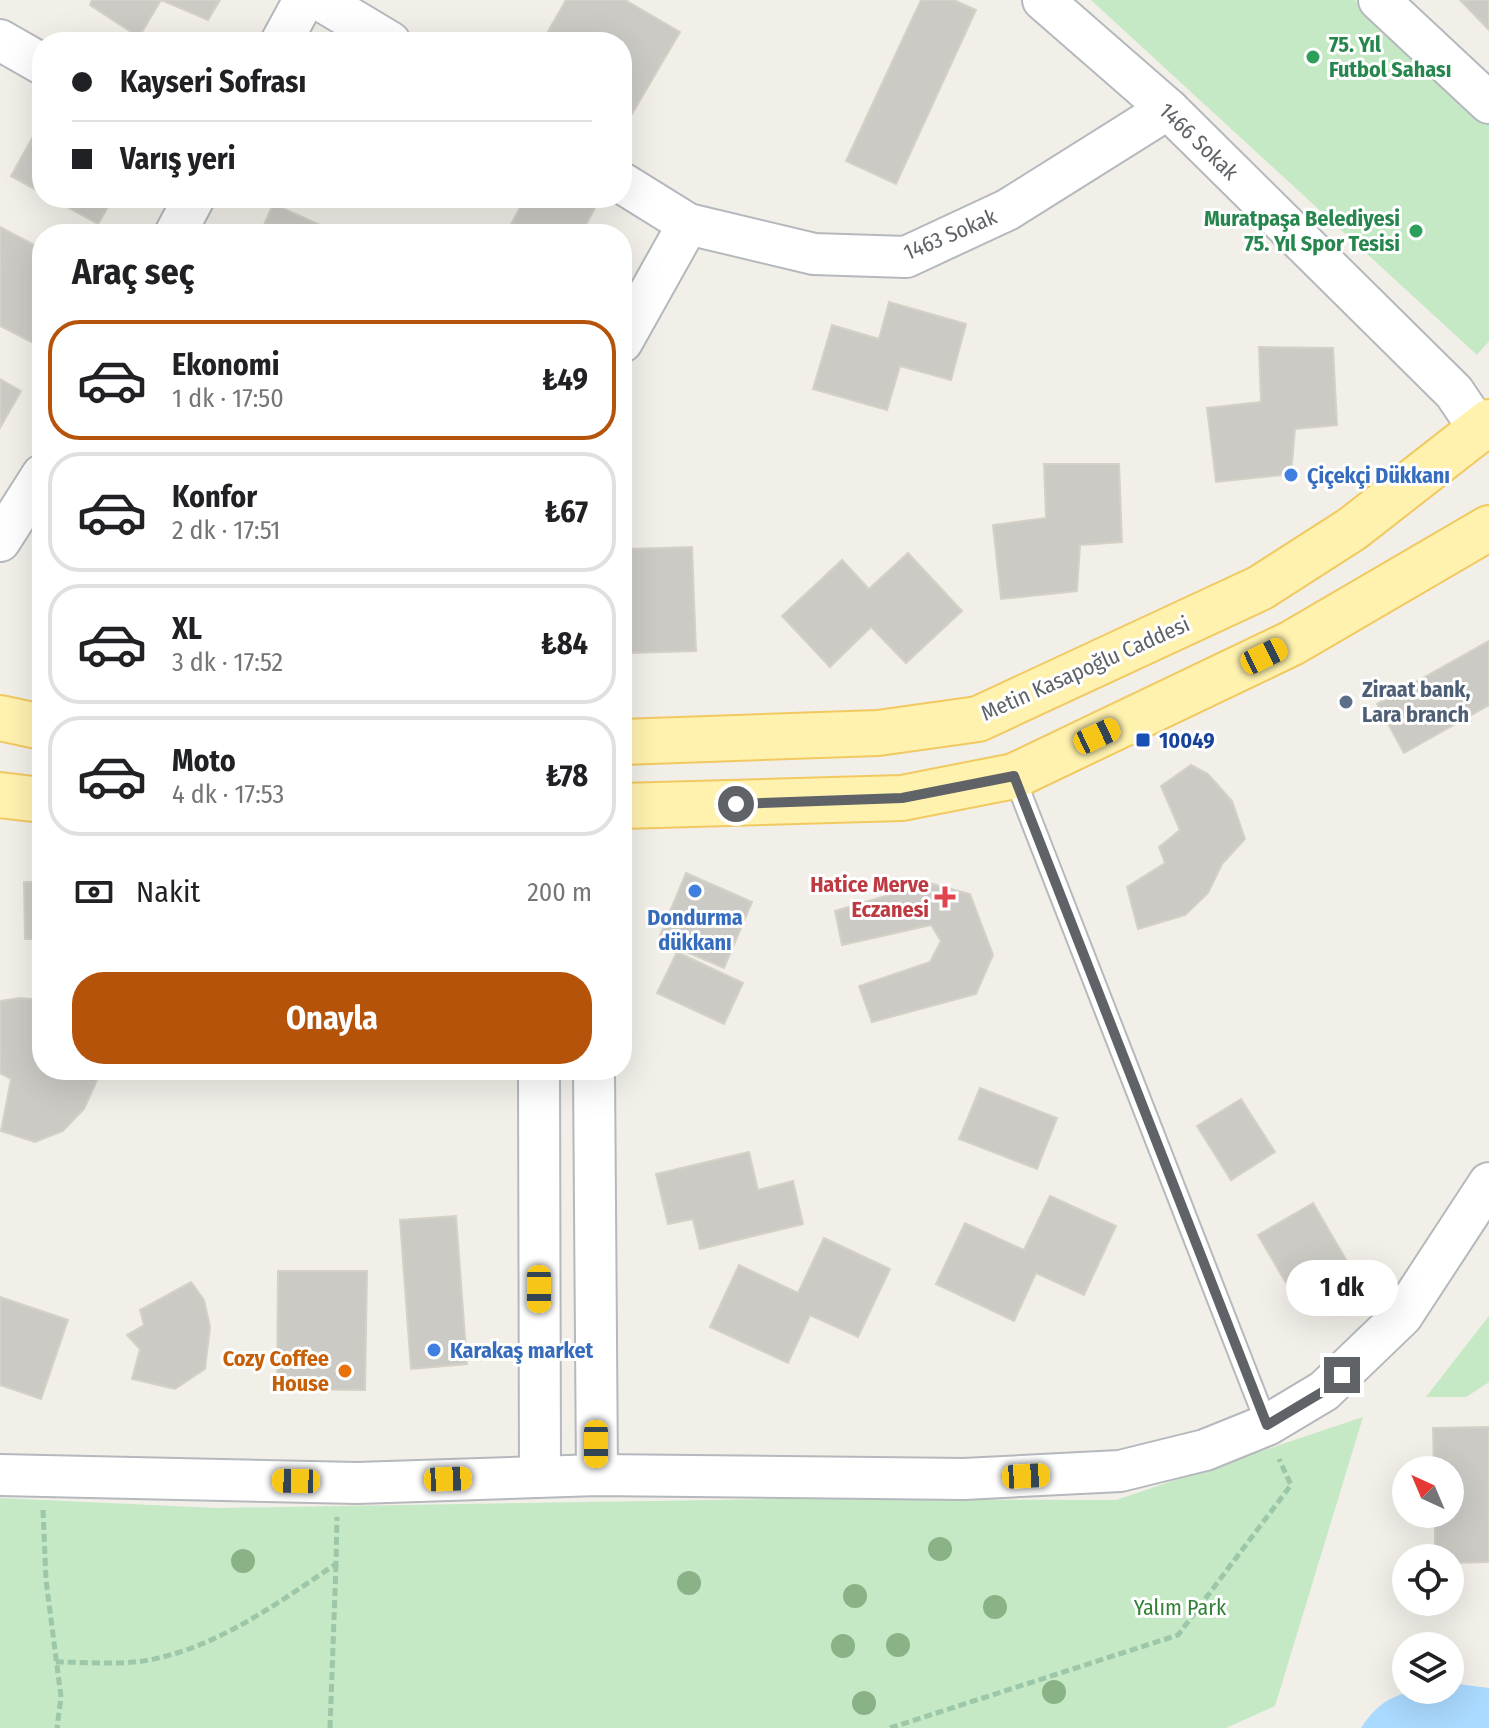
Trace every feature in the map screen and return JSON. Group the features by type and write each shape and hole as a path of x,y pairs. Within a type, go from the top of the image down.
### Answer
{"main road":[{"name":"Metin Kasapoğlu Caddesi","path":"632,742 878,733 978,719 1260,588 1352,529 1484,425"},
{"path":"632,806 902,798 1014,776 1292,643 1489,528"},
{"path":"0,718 32,725"},
{"path":"0,795 32,799"}],"street":[{"path":"286,32 304,0"},
{"path":"320,0 373,32"},
{"name":"1466 Sokak","path":"1043,0 1168,109 1484,425"},
{"path":"1379,0 1489,103"},
{"path":"0,40 32,58"},
{"name":"1463 Sokak","path":"632,189 688,224 814,254 906,257 1007,210 1168,109"},
{"path":"632,324 688,224"},
{"path":"0,541 32,491"},
{"path":"539,1080 540,1476"},
{"path":"594,1080 597,1475"},
{"path":"0,1475 357,1483 597,1475 964,1479 1120,1471 1205,1450 1267,1425 1324,1391 1402,1316 1489,1183"}],"lane":[{"path":"1014,776 1267,1425"}],"path":[{"path":"890,1728 1178,1635 1291,1485 1267,1425"},
{"path":"330,1728 337,1511 357,1483"},
{"path":"42,1508 61,1697 57,1728"},
{"path":"56,1662 141,1661 185,1651 255,1619 336,1564"}],"green space":[{"name":"Muratpaşa Belediyesi 75. Yıl Spor Tesisi","path":"1091,0 1355,0 1489,121 1489,341 1477,355"},
{"path":"1489,1316 1489,1382 1466,1397 1426,1397"},
{"name":"Yalım Park","path":"1363,1417 1275,1706 1226,1728 0,1728 0,1498 216,1508 781,1499 1116,1500"}],"water":[{"path":"1464,1685 1489,1688 1489,1728 1361,1728 1379,1706 1392,1698 1392,1704 1464,1704"}],"building":[{"path":"92,0 161,0 142,32 131,32 90,5"},
{"path":"161,0 220,0 208,20"},
{"path":"566,0 625,0 680,32 632,114 632,32 548,32"},
{"path":"921,0 954,0 976,10 896,184 846,161"},
{"path":"1460,0 1489,0 1489,30"},
{"path":"32,138 32,188 11,176"},
{"path":"69,208 107,208 98,224"},
{"path":"271,208 282,208 318,224 264,224"},
{"path":"520,208 595,208 586,224 511,224"},
{"path":"0,227 32,244 32,342 0,326"},
{"path":"889,302 966,324 951,380 900,366 887,410 813,389 832,325 879,339"},
{"path":"1259,347 1333,348 1337,425 1295,429 1291,474 1216,482 1207,408 1261,402"},
{"path":"0,379 21,391 0,428"},
{"path":"1044,464 1119,464 1122,542 1080,545 1077,591 1001,599 993,525 1046,518"},
{"path":"692,547 696,651 632,653 632,549"},
{"path":"908,553 962,611 906,663 871,627 830,667 782,616 842,560 869,589"},
{"path":"1489,641 1489,705 1404,753 1377,704"},
{"path":"1191,765 1208,774 1232,801 1245,839 1222,864 1208,893 1185,915 1138,929 1127,887 1165,863 1159,847 1180,830 1161,786"},
{"path":"686,873 752,902 724,968 658,940"},
{"path":"24,882 32,882 32,939 25,939"},
{"path":"929,883 970,894 993,955 976,994 872,1022 859,986 930,962 941,941 931,925 842,945 835,911"},
{"path":"677,952 743,983 724,1024 657,993"},
{"path":"32,999 32,1080 97,1080 84,1109 63,1131 35,1142 1,1131 11,1079 0,1073 0,1001"},
{"path":"980,1088 1057,1118 1037,1169 959,1139"},
{"path":"1241,1099 1275,1152 1231,1180 1197,1126"},
{"path":"749,1152 758,1190 793,1181 803,1224 700,1249 693,1219 668,1224 656,1174"},
{"path":"1050,1196 1116,1226 1084,1295 1036,1273 1014,1321 936,1284 965,1223 1024,1250"},
{"path":"1313,1203 1355,1275 1300,1307 1258,1235"},
{"path":"456,1216 467,1364 411,1369 400,1220"},
{"path":"824,1238 890,1269 858,1337 810,1315 788,1363 710,1327 739,1265 798,1293"},
{"path":"278,1271 367,1271 365,1390 277,1389"},
{"path":"191,1282 204,1300 210,1327 205,1369 175,1389 132,1379 140,1349 127,1335 144,1325 140,1310"},
{"path":"0,1297 68,1320 41,1399 0,1385"},
{"path":"1489,1427 1489,1562 1464,1563 1464,1544 1435,1544 1435,1528 1464,1528 1464,1456 1434,1456 1433,1428"}],"place":[{"name":"75. Yıl Futbol Sahası","path":"1313,57"},
{"name":"Muratpaşa Belediyesi 75. Yıl Spor Tesisi","path":"1416,231"},
{"name":"Çiçekçi Dükkanı","path":"1291,475"},
{"name":"Ziraat bank, Lara branch","path":"1346,702"},
{"name":"10049","path":"1143,740"},
{"name":"Dondurma dükkanı","path":"695,891"},
{"name":"Hatice Merve Eczanesi","path":"945,897"},
{"name":"Karakaş market","path":"434,1350"},
{"name":"Cozy Coffee House","path":"345,1371"}],"route":[{"path":"736,804 902,798 1014,776 1267,1425 1324,1391 1342,1375"}]}
